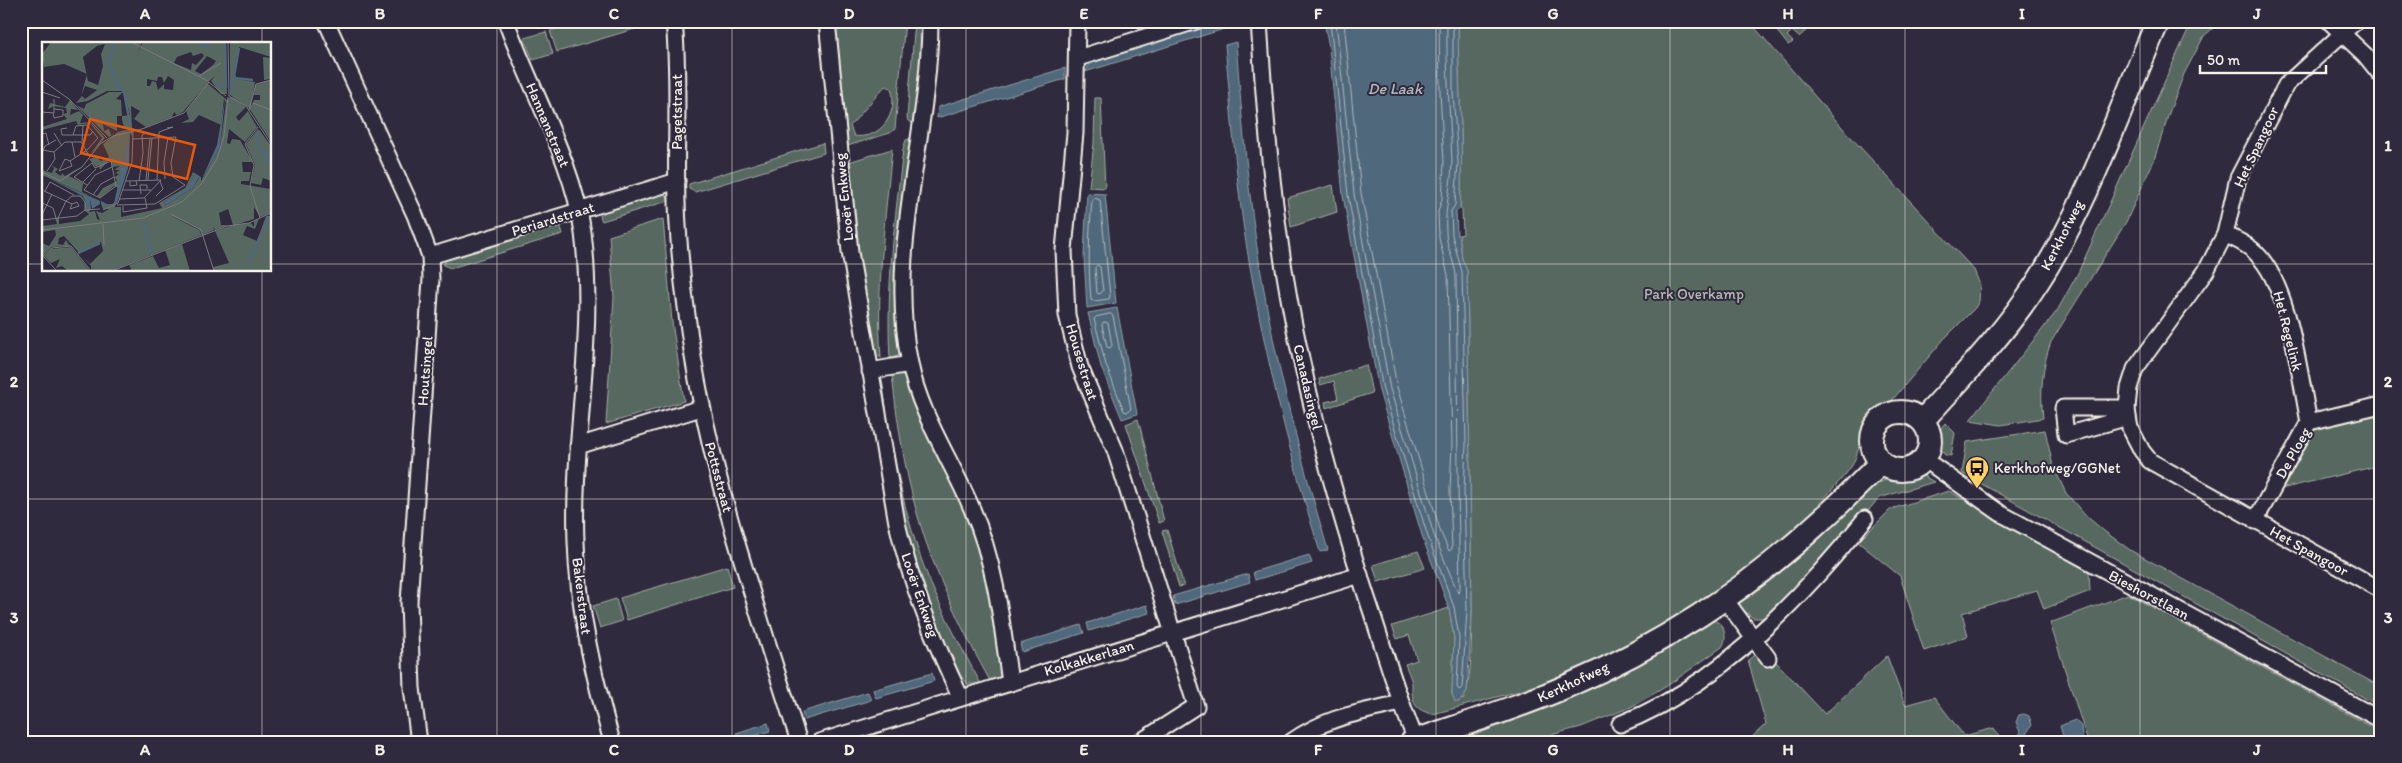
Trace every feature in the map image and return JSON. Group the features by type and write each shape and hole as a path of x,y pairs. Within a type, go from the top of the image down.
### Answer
{"street":[{"name":"Houtsingel","path":"326,21 415,215 430,256 432,279 409,602 412,688 419,742"},
{"name":"Hannanstraat","path":"506,21 569,177 583,232"},
{"name":"Pagetstraat","path":"674,21 678,74 677,203"},
{"name":"Looër Enkweg","path":"827,21 850,252 870,371 905,556 925,616 961,698"},
{"path":"930,21 924,101 903,280 905,328 910,364 921,400 973,511 987,549 998,600 1010,683"},
{"name":"Housestraat","path":"1077,21 1078,80 1064,250 1067,314 1080,367 1114,450 1196,706 1140,742"},
{"path":"1078,58 1196,21"},
{"name":"Canadasingel","path":"1259,21 1261,70 1274,199 1292,312 1318,429 1360,574 1414,741"},
{"name":"Kerkhofweg","path":"1922,420 1994,342 2037,282 2068,228 2158,21"},
{"path":"2329,21 2343,33 2381,75"},
{"name":"Het Spangoor","path":"2356,21 2286,86 2238,178 2225,234 2206,270 2135,369 2129,388 2127,413 2130,428 2142,451 2150,461 2381,590"},
{"name":"Periardstraat","path":"430,256 676,182"},
{"name":"Pottsstraat","path":"677,203 687,314 701,408 733,528 799,742"},
{"name":"Bakerstraat","path":"583,232 588,318 578,446 576,542 582,602 595,676 612,742"},
{"name":"Het Regelink","path":"2225,234 2254,251 2276,281 2287,320 2309,422"},
{"path":"870,371 910,364"},
{"name":"De Ploeg","path":"2255,521 2309,422 2381,405"},
{"path":"578,446 701,408"},
{"path":"1898,411 1911,413 1922,420 1930,432 1930,446 1924,459 1915,467 1903,470 1891,469 1881,462 1873,451 1872,438 1876,425 1885,416 1898,411"},
{"name":"Bieshorstlaan","path":"1924,459 2000,513 2381,720"},
{"name":"Kerkhofweg","path":"1414,741 1509,710 1566,687 1606,668 1672,631 1724,598 1770,564 1818,524 1881,462"},
{"path":"1620,724 1645,714 1679,696 1718,668 1815,578 1865,519"},
{"name":"Kolkakkerlaan","path":"819,742 1360,574"},
{"path":"1724,598 1768,658"},
{"path":"1291,742 1311,728 1331,719 1401,703"}],"green space":[{"path":"581,21 658,22 557,52 550,31"},
{"path":"831,21 905,21 895,129 890,133 844,147","holes":["885,86 891,88 893,97 892,107 886,123 872,134 854,136 850,126"]},
{"path":"915,21 924,21 916,124 908,121 907,117"},
{"name":"Park Overkamp","path":"1458,21 1749,21 1848,134 1974,270 1980,285 1979,301 1975,308 1944,339 1865,432 1853,464 1845,475 1812,512 1781,541 1721,588 1688,610 1621,649 1538,686 1433,714 1418,708 1414,702 1412,682 1405,664 1417,660 1409,635 1397,639 1392,626 1449,608 1454,638 1452,694 1463,700 1470,669 1472,610 1467,271 1462,259 1459,235 1463,234 1462,209 1460,209"},
{"path":"1769,21 1805,21 1809,28 1799,37 1792,31 1787,36 1793,42 1788,45"},
{"path":"2192,21 2221,21 2204,36 2184,74 2154,160 2126,222 2051,342 2042,379 2043,418 2001,425 1970,420 2057,311 2078,273"},
{"path":"546,32 553,54 533,60 524,38"},
{"path":"1095,98 1101,98 1105,188 1089,187 1094,143"},
{"path":"914,137 902,352 898,356 890,358 890,280 897,201 903,149 906,140"},
{"path":"823,143 824,153 695,192 689,189 689,184"},
{"path":"892,149 880,280 881,358 872,351 845,163"},
{"path":"1333,185 1337,212 1291,227 1287,198"},
{"path":"661,193 669,197 668,201 602,221 598,212"},
{"path":"663,219 672,322 684,401 606,424 614,297 609,236"},
{"path":"560,224 563,234 451,268 443,265 448,257"},
{"path":"1366,365 1372,393 1326,408 1325,402 1338,399 1334,381 1320,385 1319,379"},
{"path":"900,374 905,376 976,535 994,609 1001,675 996,680 990,681 954,612 925,539 913,499 900,437 892,375"},
{"path":"882,379 896,464 905,506 917,547 938,600 981,684 968,684 955,670 927,608 912,561 878,385"},
{"path":"2381,413 2381,465 2281,489 2314,428"},
{"path":"1138,419 1164,521 1159,523 1126,424"},
{"path":"1945,423 1955,433 1951,456 1945,455 1938,443 1938,435"},
{"path":"2045,430 2053,466 2066,493 2084,514 2104,531 2130,550 2381,687 2381,707 1962,473 1967,442"},
{"path":"1922,475 1934,482 1879,498 1826,560 1768,618 1753,618 1740,607 1739,598 1871,486 1895,476"},
{"path":"1949,491 2089,572 2090,591 2044,609 2037,590 1962,613 1968,636 1924,651 1900,576 1858,542 1891,509"},
{"path":"1167,530 1184,586 1179,587 1162,531"},
{"path":"1418,551 1425,568 1378,582 1373,565"},
{"path":"727,566 733,587 627,620 620,598"},
{"path":"2128,594 2381,732 2381,742 2088,742 2050,623"},
{"path":"616,599 622,621 600,628 593,606"},
{"path":"1707,620 1714,620 1722,625 1725,641 1722,647 1667,686 1631,707 1581,727 1524,742 1458,742 1553,700"},
{"path":"1763,648 1825,714 1887,656 1905,705 1934,697 1964,736 1994,728 2002,742 1751,742 1751,738 1766,724 1748,660"}],"water":[{"path":"1218,21 1250,21 1085,72 1092,61"},
{"name":"De Laak","path":"1324,21 1458,21 1461,186 1460,209 1456,211 1457,235 1459,235 1462,259 1467,271 1472,610 1467,692 1459,702 1455,702 1452,694 1454,638 1449,608 1423,539 1379,391 1343,196 1329,47"},
{"path":"1236,42 1243,129 1256,244 1274,343 1290,413 1328,550 1320,552 1276,392 1258,312 1244,230 1225,45"},
{"path":"1065,68 1065,79 937,118 938,107"},
{"path":"1087,193 1105,194 1116,303 1087,308 1084,256"},
{"path":"1117,308 1137,414 1122,419 1101,367 1088,313"},
{"path":"1309,555 1312,563 1255,580 1253,572"},
{"path":"1248,574 1250,582 1175,605 1173,596"},
{"path":"1147,605 1149,613 1089,631 1087,623"},
{"path":"1081,625 1084,633 1022,652 1020,644"},
{"path":"932,673 934,681 876,698 873,690"},
{"path":"868,692 871,700 804,720 802,712"},
{"path":"2019,715 2029,716 2032,725 2026,734 2025,742 2019,742 2020,732 2016,722"},
{"path":"2075,720 2081,726 2083,742 2052,742 2063,736 2060,726"},
{"path":"768,723 770,731 739,741 736,733"}],"place":[{"name":"Kerkhofweg/GGNet","path":"1977,489"}]}
